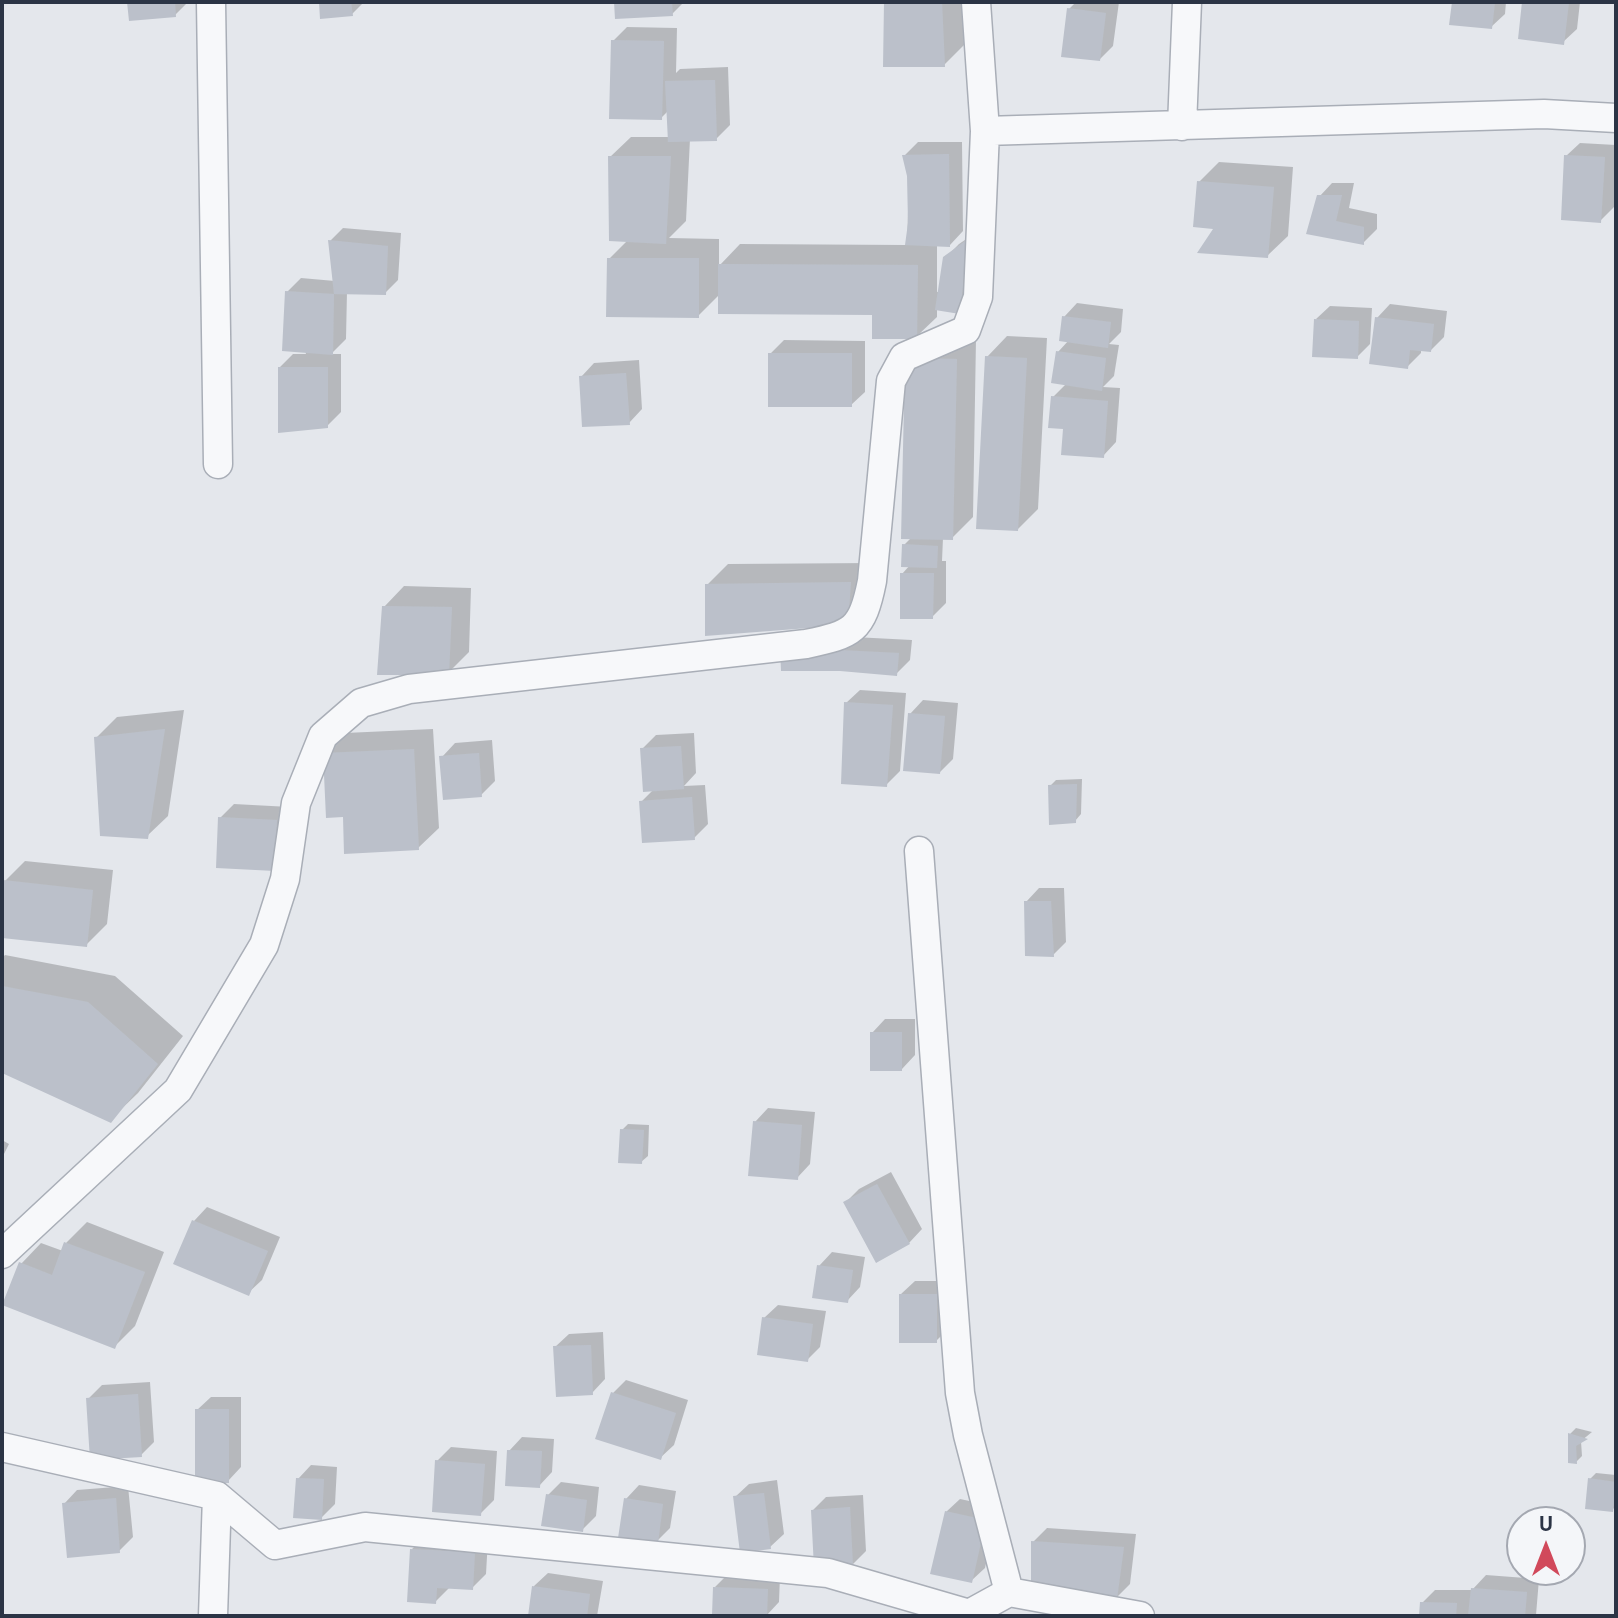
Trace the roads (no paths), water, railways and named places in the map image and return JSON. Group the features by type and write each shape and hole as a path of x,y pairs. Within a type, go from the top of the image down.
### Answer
{"street":[{"path":"211,2 218,464"},
{"path":"2,1254 178,1090 264,945 285,879 296,803 323,736 361,703 409,689 806,644 854,630 867,608 872,581 891,381 904,357 966,330 978,297 985,131 976,2"},
{"path":"1182,126 1187,2"},
{"path":"985,131 1544,114 1616,118"},
{"path":"919,851 960,1393 1009,1592"},
{"path":"2,1447 217,1496 275,1545 365,1527 828,1573 969,1615 1009,1592 1140,1616"},
{"path":"213,1616 217,1496"}]}
